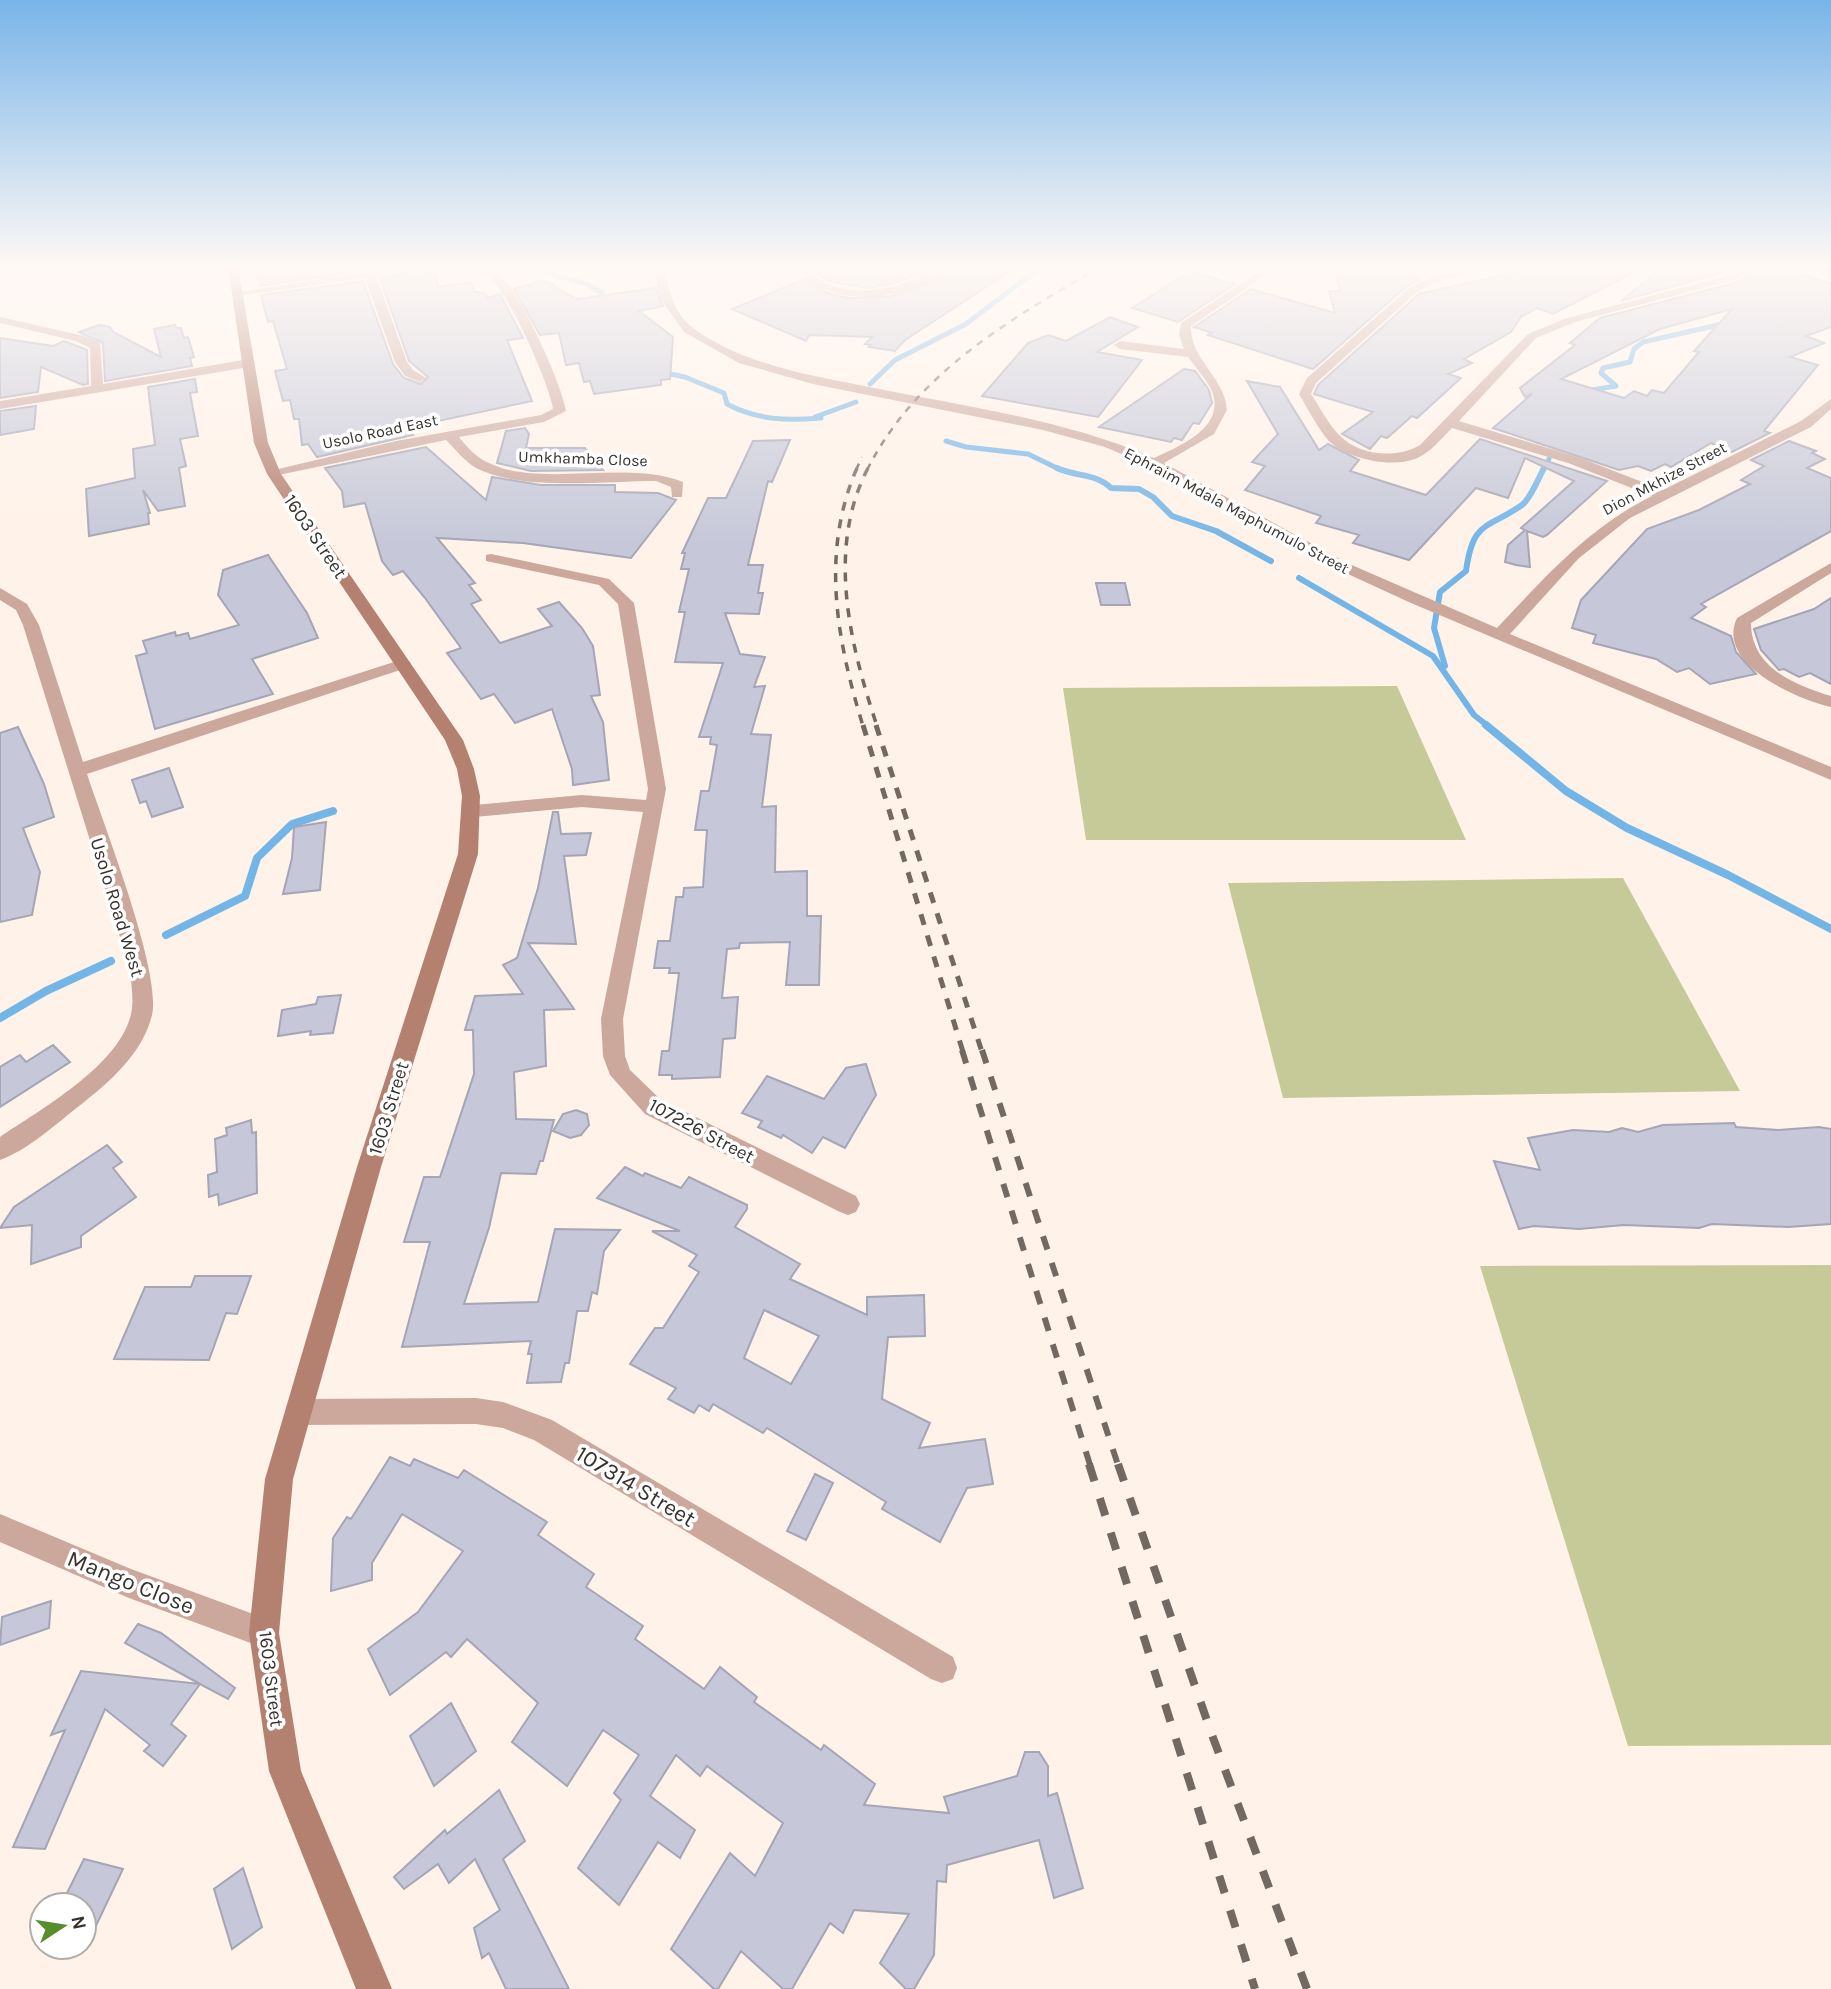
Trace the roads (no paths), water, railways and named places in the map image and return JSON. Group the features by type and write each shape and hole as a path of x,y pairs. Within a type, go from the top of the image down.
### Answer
{"street":[{"path":"96,360 97,389"},
{"name":"1603 Street","path":"249,360 261,443 274,474 454,740 472,789 474,811 468,854 369,1167 278,1479 264,1633 285,1772 374,1989"},
{"path":"400,360 409,373 420,378"},
{"name":"Usolo Road East","path":"274,474 556,414 562,407 541,360"},
{"name":"Ephraim Mdala Maphumulo Street","path":"743,360 813,380 1076,433 1154,463 1342,566 1416,600 1831,774"},
{"path":"1154,463 1194,443 1212,428 1220,413 1220,399 1196,360"},
{"path":"1335,360 1311,381 1305,394 1332,436 1343,446 1379,458 1411,456 1425,448 1510,360"},
{"path":"0,405 249,363"},
{"name":"Dion Mkhize Street","path":"1500,635 1590,541 1625,515 1806,424 1831,402"},
{"path":"1450,423 1573,460 1663,495"},
{"name":"Umkhamba Close","path":"449,435 472,459 506,473 658,477 678,485 677,494"},
{"name":"107226 Street","path":"491,558 604,582 626,603 657,773 654,807 612,1019 614,1056 621,1075 653,1107 848,1204"},
{"path":"1831,567 1743,621 1740,636 1751,658 1774,678 1831,702"},
{"name":"Usolo Road West","path":"0,593 22,607 31,625 140,970 144,995 141,1019 128,1045 103,1072 0,1150"},
{"path":"76,771 403,664"},
{"path":"474,811 582,801 654,807"},
{"name":"107314 Street","path":"298,1412 476,1411 503,1415 542,1430 942,1668"},
{"name":"Mango Close","path":"0,1528 129,1583 264,1633"}],"waterway":[{"path":"870,384 895,360"},
{"path":"1587,395 1592,390 1616,386 1601,373 1603,368 1631,360"},
{"path":"661,372 685,377 724,393 727,404 750,413 784,419 821,418"},
{"path":"815,417 856,402"},
{"path":"946,441 966,447 1028,454 1061,470"},
{"path":"1543,470 1549,459"},
{"path":"1057,468 1092,477 1111,488 1139,489 1153,497 1172,516 1216,531 1271,561"},
{"path":"1445,666 1434,628 1440,592 1466,571 1477,534 1490,523 1522,505 1544,468"},
{"path":"1299,578 1433,656 1474,715 1488,726"},
{"path":"1486,725 1566,791 1627,828 1728,875 1831,929"},
{"path":"166,935 245,896 257,858 292,824 333,811"},
{"path":"0,1018 46,991 111,961"}],"railway":[{"path":"868,469 887,436 911,405 959,360"},
{"path":"856,470 862,457"},
{"path":"857,468 839,532 836,597 846,662 863,726"},
{"path":"868,469 855,499 845,564 851,630 877,726"},
{"path":"863,725 963,1052"},
{"path":"876,725 982,1052"},
{"path":"962,1050 1090,1465"},
{"path":"982,1050 1118,1465"},
{"path":"1089,1464 1255,1989"},
{"path":"1118,1464 1212,1735 1307,1989"}]}
